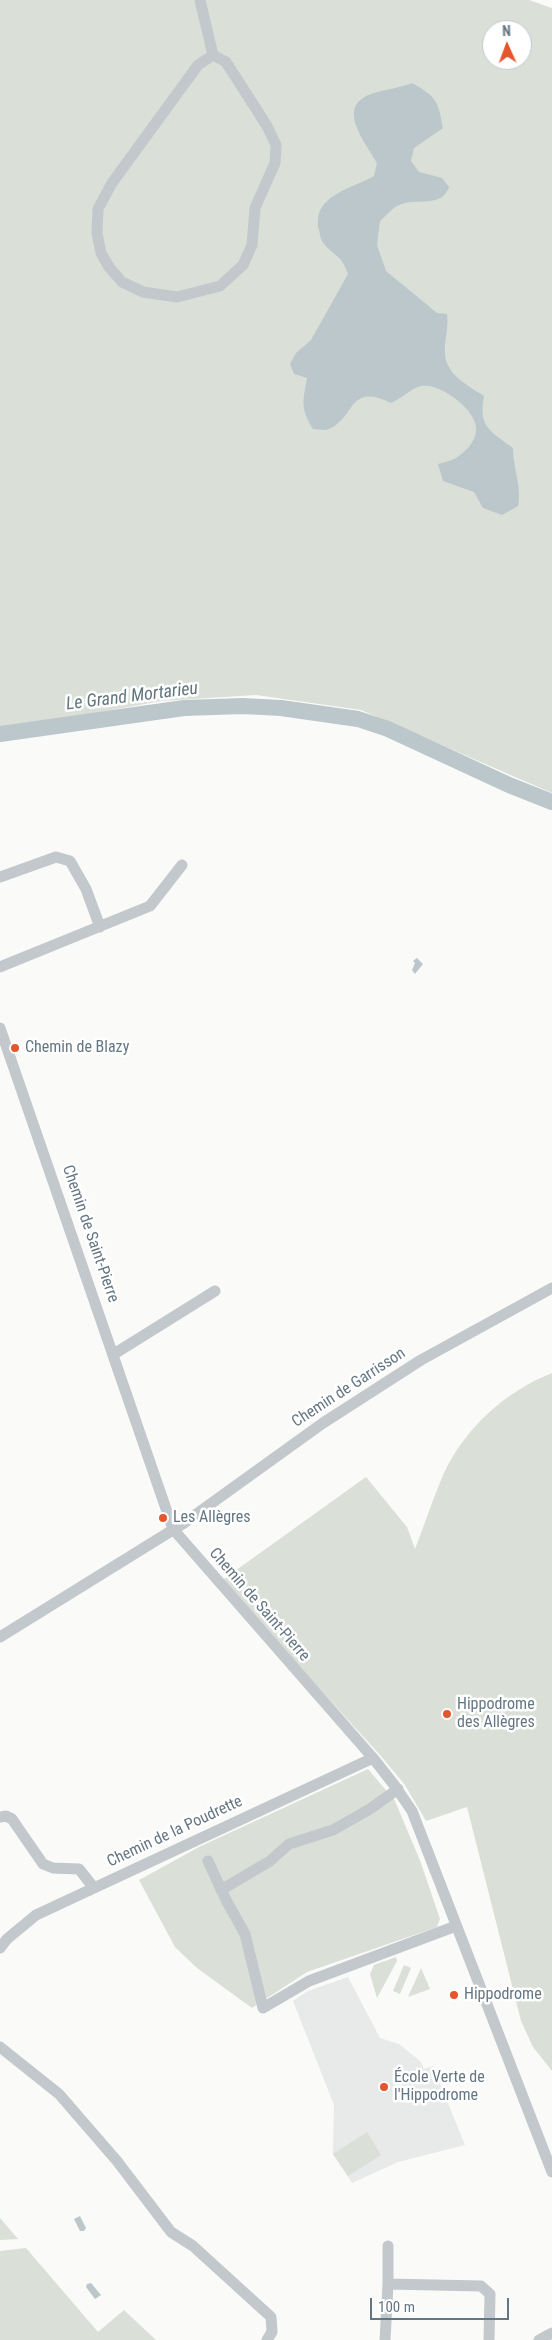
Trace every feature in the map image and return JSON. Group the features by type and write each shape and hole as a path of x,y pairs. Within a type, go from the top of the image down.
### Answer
{"street":[{"path":"200,0 214,55 226,62 267,126 276,145 275,163 255,208 255,231 243,265 220,286 177,297 143,292 122,282 109,267 101,253 97,234 98,209 112,183 198,65 214,55"},
{"path":"0,877 56,857 70,861 86,889 100,927"},
{"path":"0,967 150,906 182,865"},
{"name":"Chemin de Saint-Pierre","path":"0,1028 3,1043 114,1354 173,1529 373,1758 398,1789 412,1811 552,2172"},
{"name":"Chemin de Garrisson","path":"0,1637 173,1529 323,1423 413,1365 552,1288"},
{"path":"114,1354 215,1291"},
{"name":"Chemin de la Poudrette","path":"0,1948 6,1939 36,1916 373,1758"},
{"path":"221,1890 270,1861 289,1844 333,1830 370,1810 398,1789"},
{"path":"0,1817 6,1816 12,1819 44,1864 53,1868 79,1869 94,1888"},
{"path":"208,1861 221,1890 245,1934 264,2008 309,1981 456,1926"},
{"path":"0,2047 59,2094 171,2232 193,2246 270,2317 272,2332 267,2340"},
{"path":"385,2340 388,2246"},
{"path":"388,2284 481,2286 490,2294 489,2340"},
{"path":"539,2340 552,2333"}],"shaded area":[{"path":"0,0 529,0 552,8 552,793 361,710 256,695 161,701 24,726 0,726"},
{"path":"412,83 427,92 435,101 440,112 443,128 414,148 411,161 419,172 442,178 449,187 440,198 406,203 394,208 380,221 377,245 386,271 437,313 447,314 445,354 449,368 465,384 484,396 484,422 492,432 513,448 519,492 518,506 502,515 483,508 474,492 443,481 438,464 454,459 463,453 472,443 476,431 471,415 465,407 448,393 429,386 421,386 391,403 367,397 360,399 354,404 338,424 329,429 313,429 304,410 304,393 307,378 294,374 290,364 296,353 311,340 348,274 340,258 325,246 321,240 318,218 321,209 335,195 374,176 377,163 356,124 354,114 356,106 362,99 374,93"},
{"path":"417,958 423,964 415,974 412,970 415,963 413,961"},
{"name":"Hippodrome des Allègres","path":"552,1373 552,2071 533,2047 521,2021 467,1807 426,1821 405,1785 380,1755 221,1581 366,1477 407,1527 415,1549 444,1473 453,1456 475,1426 518,1390"},
{"path":"368,1769 395,1801 421,1863 440,1919 437,1927 307,1972 252,2008 197,1968 175,1947 139,1880 201,1846"},
{"path":"396,1957 397,1961 377,1998 370,1974 374,1965"},
{"path":"404,1965 411,1968 400,1994 393,1991"},
{"path":"421,1968 430,1989 408,1997"},
{"name":"École Verte de l'Hippodrome","path":"348,1977 380,2038 399,2044 420,2061 424,2069 433,2066 465,2145 398,2162 352,2183 333,2154 334,2105 293,2001 308,1991"},
{"path":"367,2132 381,2155 348,2176 333,2154"},
{"path":"80,2216 86,2228 84,2231 80,2231 74,2219"},
{"path":"0,2218 18,2239 0,2240"},
{"path":"26,2248 98,2332 124,2310 156,2340 0,2340 0,2251"},
{"path":"91,2283 101,2295 95,2299 86,2287 87,2284"}],"waterway":[{"name":"Le Grand Mortarieu","path":"0,734 184,708 243,706 281,708 358,719 388,729 509,785 552,802"}],"place":[{"name":"Chemin de Blazy","path":"15,1048"},
{"name":"Les Allègres","path":"163,1518"},
{"name":"Hippodrome des Allègres","path":"447,1714"},
{"name":"Hippodrome","path":"454,1995"},
{"name":"École Verte de l'Hippodrome","path":"384,2087"}]}
